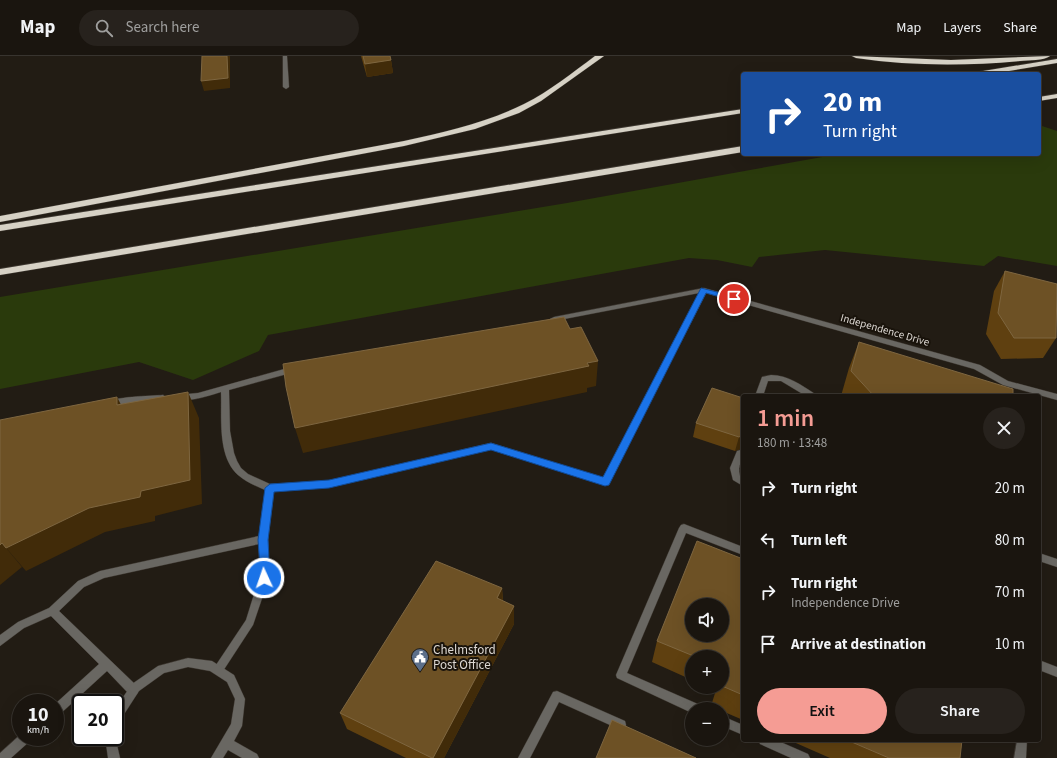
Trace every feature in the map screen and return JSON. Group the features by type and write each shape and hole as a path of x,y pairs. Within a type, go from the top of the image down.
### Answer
{"highway":[{"path":"0,219 317,160 470,127 501,118 531,104 600,56"},
{"path":"856,56 902,62 951,64 1046,56"},
{"path":"990,72 1057,61"},
{"path":"1041,99 1057,96"},
{"path":"1041,104 1057,102"},
{"path":"0,228 741,111"},
{"path":"0,272 741,149"}],"street":[{"path":"285,56 286,87"},
{"path":"547,321 704,290"},
{"path":"225,388 227,441 231,460 238,470 252,480 270,488 329,484 491,446 605,482 704,290"},
{"name":"Independence Drive","path":"704,290 977,367 1006,383 1057,397"},
{"path":"98,406 128,400 198,396 280,372 304,368"},
{"path":"760,394 765,379 772,376 784,380 808,394"},
{"path":"740,453 734,468 736,478 741,482"},
{"path":"219,668 250,622 264,578 263,540 270,488"},
{"path":"685,704 621,675 684,528 741,550"},
{"path":"0,641 21,625 52,611 81,584 103,574 263,540"},
{"path":"1041,558 1057,563"},
{"path":"52,611 132,690"},
{"path":"124,700 132,690 148,676 167,667 185,662 204,662 219,668 231,678 238,692 240,708 237,726 229,744 217,758"},
{"path":"64,703 107,664"},
{"path":"1041,666 1057,672"},
{"path":"524,758 557,696 628,729"},
{"path":"729,724 741,729"},
{"path":"768,742 804,758"},
{"path":"1020,758 1022,742"},
{"path":"229,744 253,758"},
{"path":"3,758 16,746"},
{"path":"111,746 112,757"}],"green space":[{"path":"1041,126 1057,131 1057,266 998,256 984,266 825,250 759,257 752,267 717,260 689,258 268,335 259,351 193,380 139,362 0,389 0,297 567,203 828,156 1041,156"}],"building":[{"path":"202,56 227,56 228,78 201,81"},
{"path":"363,56 390,56 391,60 365,64"},
{"path":"1005,271 1057,284 1056,338 1014,338 998,313"},
{"path":"564,317 570,329 581,327 598,361 587,363 589,366 295,428 286,387 283,364"},
{"path":"859,342 1013,389 1013,394 872,394 851,371"},
{"path":"712,388 741,397 741,436 739,437 696,423"},
{"path":"188,392 190,480 141,491 140,497 89,508 6,548 2,543 0,545 0,420 117,397 117,405"},
{"path":"697,541 741,558 741,694 729,689 729,650 685,650 685,652 657,641"},
{"path":"436,561 502,588 497,598 514,606 432,758 340,713"},
{"path":"612,720 696,758 596,758"},
{"path":"852,742 962,742 960,758 889,758"}],"place":[{"name":"Chelmsford Post Office","path":"420,672"}],"route":[{"path":"264,578 263,540 270,488 329,484 491,446 605,482 704,290 734,299"}]}
